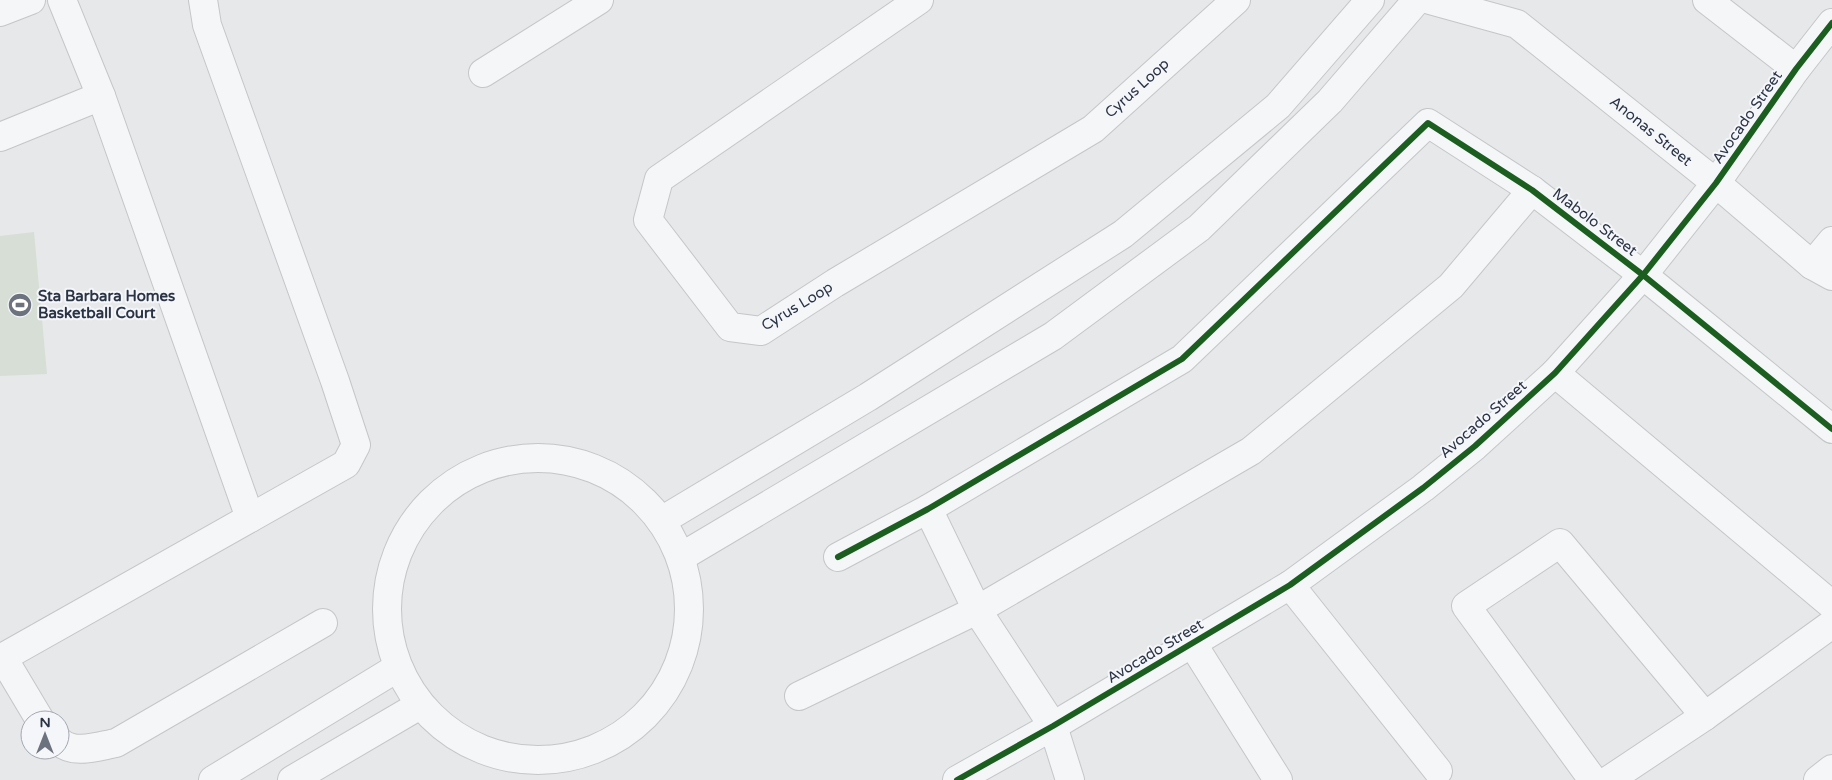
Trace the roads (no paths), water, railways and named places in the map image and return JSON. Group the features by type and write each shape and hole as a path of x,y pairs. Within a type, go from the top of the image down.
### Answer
{"street":[{"path":"0,12 31,0"},
{"path":"62,0 101,96 250,518"},
{"path":"34,710 1,658 346,464 356,445 335,381 207,25 202,0"},
{"path":"483,73 599,0"},
{"name":"Cyrus Loop","path":"919,0 659,179 648,220 730,327 761,331 834,283 1093,129 1236,0"},
{"path":"661,521 884,386 1123,234 1278,106 1370,0"},
{"path":"681,557 1053,336 1199,228 1330,101 1417,0"},
{"path":"1430,0 1514,12"},
{"path":"1707,0 1796,69"},
{"name":"Anonas Street","path":"1514,12 1822,270"},
{"name":"Avocado Street","path":"957,780 1053,726 1290,585 1424,488 1475,446 1555,373 1643,275 1716,183 1796,69 1832,24"},
{"path":"0,137 101,96"},
{"name":"Mabolo Street","path":"928,509 1182,359 1428,123 1532,190 1643,275 1832,429"},
{"path":"799,696 977,610 1251,451 1451,286 1532,190"},
{"path":"1822,270 1832,241"},
{"path":"1555,373 1832,605"},
{"path":"884,386 907,422"},
{"path":"544,458 571,462 597,470 622,483 643,500 661,521 681,557 688,585 690,613 686,641 678,668 665,693 647,715 626,733 601,747 574,757 545,761 517,759 489,753 463,742 440,725 420,705 407,687 397,668 389,641 386,614 387,587 394,560 405,535 421,512 441,493 463,477 489,466 516,460 544,458"},
{"path":"838,557 928,509 977,610 1053,726 1070,780"},
{"path":"1593,780 1466,606 1560,543 1705,716"},
{"path":"1290,585 1438,771"},
{"path":"70,747 86,749 116,743 323,623"},
{"path":"1608,780 1705,716 1832,624"},
{"path":"1192,643 1278,780"},
{"path":"213,780 397,668"},
{"path":"292,780 420,705"},
{"path":"1818,780 1832,769"}],"place":[{"name":"Sta Barbara Homes Basketball Court","path":"20,305"}]}
